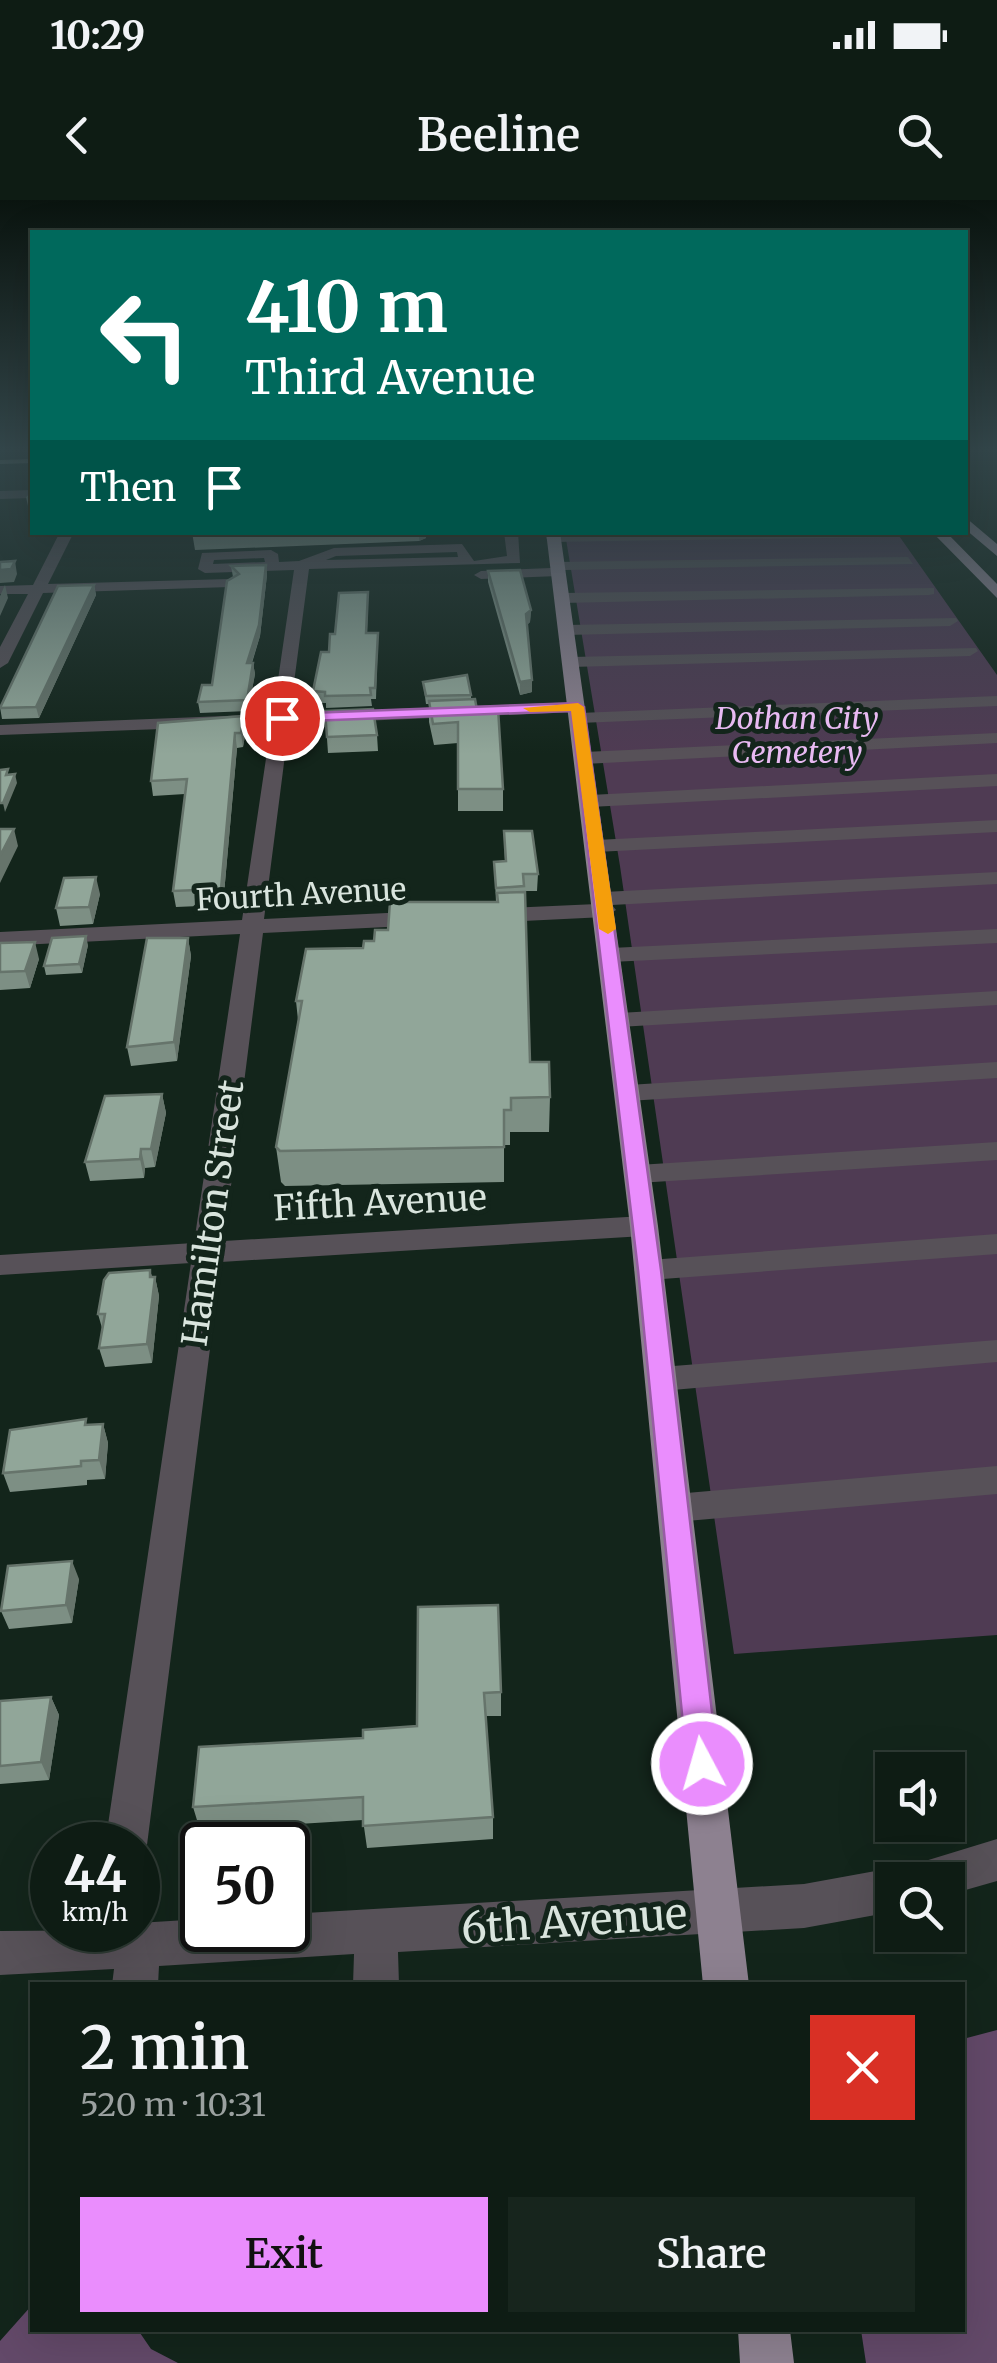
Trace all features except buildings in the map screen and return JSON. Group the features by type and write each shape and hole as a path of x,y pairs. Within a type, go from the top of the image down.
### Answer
{"main road":[{"path":"555,552 638,1174 726,1982"},
{"path":"957,552 997,593"},
{"path":"764,2332 767,2363"}],"street":[{"path":"0,662 57,552"},
{"path":"272,566 302,573 336,552"},
{"path":"464,552 470,568"},
{"path":"470,568 515,560 514,552"},
{"path":"902,552 984,670"},
{"path":"0,590 302,573 908,561"},
{"name":"Hamilton Street","path":"129,1822 302,573"},
{"path":"562,598 929,591"},
{"path":"566,630 950,622"},
{"path":"571,662 984,670"},
{"path":"0,730 282,718 997,701"},
{"path":"584,758 997,738"},
{"path":"590,801 997,780"},
{"path":"596,846 997,826"},
{"name":"Fourth Avenue","path":"0,939 605,905 997,878"},
{"path":"610,955 997,936"},
{"path":"619,1020 997,998"},
{"path":"628,1093 997,1070"},
{"path":"638,1174 997,1151"},
{"name":"Fifth Avenue","path":"0,1264 644,1226"},
{"path":"649,1270 997,1244"},
{"path":"661,1378 997,1351"},
{"path":"675,1508 997,1480"},
{"path":"965,1869 997,1860"},
{"name":"6th Avenue","path":"160,1949 804,1906 875,1893"},
{"path":"376,1934 376,1982"},
{"name":"6th Avenue","path":"0,1953 62,1952"}],"green space":[{"name":"Dothan City Cemetery","path":"568,552 910,552 997,675 997,1635 734,1654 620,866"}],"shaded area":[{"path":"997,2030 997,2363 866,2363 861,2332 965,2332 965,2038"},
{"path":"30,2307 30,2332 139,2332 151,2349 178,2363 0,2363 0,2341"}],"slow traffic":[{"path":"530,708 578,707 608,929"}],"route":[{"path":"282,718 578,707 649,1270 702,1764"}]}
